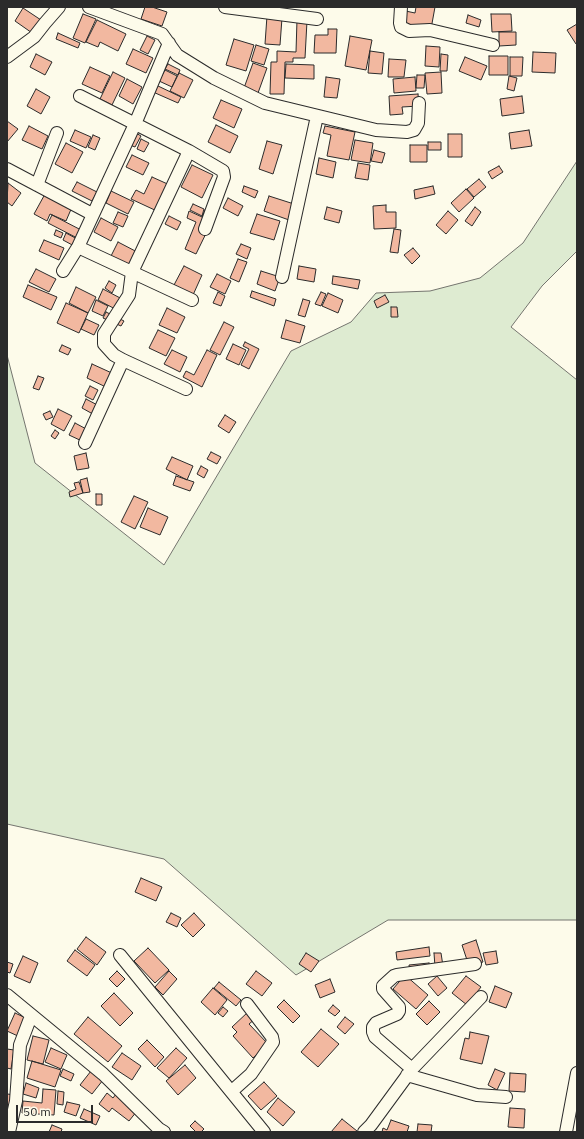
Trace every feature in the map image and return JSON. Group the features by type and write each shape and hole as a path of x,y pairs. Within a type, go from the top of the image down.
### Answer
{"street":[{"path":"7,57 34,37 59,7"},
{"path":"89,7 162,34 177,55 214,78 265,103 376,130 407,132 414,130 418,124 419,103"},
{"path":"225,7 267,10 317,19"},
{"path":"401,7 401,28 408,31 430,30 493,45"},
{"path":"63,271 78,247 135,124 169,42"},
{"path":"80,96 189,151 223,171 224,177 205,229"},
{"path":"282,277 317,116"},
{"path":"37,185 57,133"},
{"path":"186,389 123,360 114,354 104,344 104,334 129,295 132,272 189,151"},
{"path":"7,169 92,214"},
{"path":"78,247 192,300"},
{"path":"85,443 123,360"},
{"path":"120,955 264,1132"},
{"path":"474,964 394,976 383,986 383,989 398,1007 399,1011 397,1014 376,1022 373,1027 373,1032 375,1037 410,1072 477,1095 506,1097"},
{"path":"7,995 103,1074 160,1131"},
{"path":"364,1132 371,1125 410,1072 481,997"},
{"path":"232,1091 251,1074 273,1042 272,1037 247,1004"},
{"path":"9,1132 16,1102 20,1045 31,1016"},
{"path":"566,1132 577,1073"}],"green space":[{"path":"577,161 577,251 542,286 511,327 577,380 577,920 388,920 296,975 164,859 7,824 7,355 35,463 164,565 291,351 351,322 376,293 430,291 480,278 523,243"}],"building":[{"path":"145,7 152,7 167,12 162,26 141,19"},
{"path":"416,7 435,7 431,29 399,23 401,10 415,13"},
{"path":"23,8 44,22 35,35 15,21"},
{"path":"83,14 96,19 85,43 73,38"},
{"path":"491,14 511,14 512,31 492,32"},
{"path":"468,15 481,20 479,27 466,23"},
{"path":"267,16 282,18 280,45 265,44"},
{"path":"97,20 126,34 118,51 100,42 98,47 86,42"},
{"path":"297,20 307,21 305,58 293,58 293,62 285,62 284,94 270,94 271,62 277,62 277,51 296,52"},
{"path":"577,24 577,44 576,44 567,30"},
{"path":"328,29 337,29 336,53 314,53 315,35 328,35"},
{"path":"499,32 516,32 516,45 499,46"},
{"path":"58,33 80,43 78,48 56,39"},
{"path":"147,36 155,40 148,54 140,50"},
{"path":"350,36 372,40 366,70 345,66"},
{"path":"234,39 254,45 246,71 226,65"},
{"path":"256,45 269,49 264,65 251,61"},
{"path":"426,46 440,47 439,67 425,66"},
{"path":"133,49 153,58 146,73 126,64"},
{"path":"370,51 384,53 382,74 368,73"},
{"path":"533,52 556,53 555,73 532,72"},
{"path":"36,54 52,62 45,75 30,67"},
{"path":"441,54 448,55 447,71 440,71"},
{"path":"489,56 508,56 508,75 489,75"},
{"path":"465,57 487,66 481,80 459,71"},
{"path":"510,57 523,57 522,76 510,76"},
{"path":"389,59 406,60 404,77 388,77"},
{"path":"253,63 267,68 258,93 244,88"},
{"path":"168,64 180,70 178,75 165,69"},
{"path":"286,64 314,65 314,79 285,78"},
{"path":"90,67 110,76 102,93 82,84"},
{"path":"165,70 177,76 172,87 159,81"},
{"path":"113,72 125,78 112,105 100,99"},
{"path":"441,72 442,93 427,94 425,73"},
{"path":"179,73 193,80 184,98 170,91"},
{"path":"417,75 425,75 424,88 416,88"},
{"path":"509,76 517,78 514,91 507,89"},
{"path":"326,77 340,79 337,98 324,97"},
{"path":"415,77 416,91 394,93 393,79"},
{"path":"127,79 142,87 133,104 119,96"},
{"path":"156,85 181,97 178,103 153,92"},
{"path":"36,89 50,97 41,114 27,106"},
{"path":"418,94 419,106 402,107 403,114 390,115 389,96"},
{"path":"522,96 524,113 502,116 500,99"},
{"path":"221,100 242,109 234,128 213,118"},
{"path":"7,121 18,129 7,142"},
{"path":"216,125 238,136 230,153 208,142"},
{"path":"29,126 48,136 42,149 22,140"},
{"path":"325,126 355,132 349,160 327,156 331,135 323,133"},
{"path":"75,130 91,137 86,148 70,141"},
{"path":"529,130 532,146 511,149 509,133"},
{"path":"136,133 141,136 135,147 130,145"},
{"path":"448,134 462,134 462,157 448,157"},
{"path":"93,135 100,138 95,150 88,147"},
{"path":"141,139 149,143 144,152 137,149"},
{"path":"355,140 373,143 370,163 351,160"},
{"path":"267,141 282,145 273,174 259,169"},
{"path":"428,142 441,142 441,150 428,150"},
{"path":"66,143 83,152 72,173 55,164"},
{"path":"410,145 427,145 427,162 410,162"},
{"path":"374,150 385,153 382,163 371,161"},
{"path":"132,155 149,163 143,175 126,167"},
{"path":"319,158 336,162 333,178 316,174"},
{"path":"358,163 370,165 368,180 355,178"},
{"path":"192,165 213,175 202,198 181,187"},
{"path":"499,166 503,172 492,179 488,172"},
{"path":"152,177 172,186 159,212 131,199 136,190 144,194"},
{"path":"479,179 486,187 474,197 467,189"},
{"path":"77,182 97,192 92,201 72,191"},
{"path":"8,183 21,193 12,206 7,202"},
{"path":"244,186 258,191 255,198 242,192"},
{"path":"433,186 435,194 415,199 414,190"},
{"path":"466,189 474,198 459,212 451,203"},
{"path":"111,191 134,202 128,214 106,203"},
{"path":"45,194 72,207 66,221 50,214 47,221 34,214"},
{"path":"269,196 294,204 289,220 264,211"},
{"path":"228,198 243,206 238,216 223,208"},
{"path":"193,204 204,209 202,216 190,210"},
{"path":"386,205 386,212 396,212 396,228 374,229 373,206"},
{"path":"327,207 342,211 339,223 324,219"},
{"path":"475,207 481,212 472,226 465,221"},
{"path":"205,210 215,215 196,254 185,249 196,222 187,218 189,211 202,217"},
{"path":"448,211 458,220 446,234 436,225"},
{"path":"118,212 128,216 123,227 113,223"},
{"path":"257,214 280,221 274,240 250,233"},
{"path":"52,215 85,232 81,240 48,223"},
{"path":"169,216 181,222 177,230 165,224"},
{"path":"101,218 118,227 111,241 94,232"},
{"path":"394,229 401,230 398,253 390,252"},
{"path":"56,230 63,233 61,238 54,235"},
{"path":"66,233 79,240 76,247 63,240"},
{"path":"44,240 64,248 59,260 39,251"},
{"path":"118,242 141,254 134,267 111,256"},
{"path":"241,244 251,248 247,259 236,254"},
{"path":"413,248 420,256 412,264 404,255"},
{"path":"238,259 247,262 239,282 230,278"},
{"path":"184,266 202,275 193,295 174,285"},
{"path":"299,266 316,269 314,282 297,279"},
{"path":"36,269 56,279 49,292 29,282"},
{"path":"261,271 280,277 275,291 257,284"},
{"path":"217,274 231,281 225,294 210,287"},
{"path":"333,276 360,280 358,289 332,284"},
{"path":"109,281 116,285 112,293 105,288"},
{"path":"28,285 57,297 51,310 23,297"},
{"path":"76,287 96,297 88,313 69,303"},
{"path":"103,289 124,300 119,311 98,300"},
{"path":"252,291 276,299 274,306 250,297"},
{"path":"218,292 225,296 221,306 213,303"},
{"path":"321,292 326,294 321,306 315,304"},
{"path":"328,293 343,300 338,313 322,306"},
{"path":"385,295 389,302 377,308 374,301"},
{"path":"303,299 310,301 305,317 298,315"},
{"path":"96,300 108,306 103,316 92,311"},
{"path":"66,303 88,313 79,333 57,323"},
{"path":"391,307 397,307 398,317 391,317"},
{"path":"167,308 185,317 177,333 159,325"},
{"path":"106,312 124,321 121,326 103,318"},
{"path":"86,319 99,325 94,335 81,329"},
{"path":"286,320 305,326 300,343 281,338"},
{"path":"224,322 234,327 220,355 210,350"},
{"path":"158,330 175,338 166,356 149,348"},
{"path":"245,342 259,349 249,369 241,365 249,349 243,346"},
{"path":"233,344 246,350 239,365 226,359"},
{"path":"62,345 71,349 68,355 59,351"},
{"path":"172,350 187,357 180,372 164,364"},
{"path":"207,350 217,355 202,387 183,377 186,371 194,375"},
{"path":"92,364 114,374 108,388 87,378"},
{"path":"38,376 44,378 39,390 33,388"},
{"path":"90,386 98,390 93,400 85,396"},
{"path":"86,399 105,409 100,418 82,408"},
{"path":"58,409 72,416 64,431 51,424"},
{"path":"50,411 53,417 46,420 43,414"},
{"path":"225,415 236,422 229,433 218,426"},
{"path":"75,423 90,431 84,442 69,435"},
{"path":"55,430 59,433 55,439 51,436"},
{"path":"211,452 221,457 217,464 207,459"},
{"path":"86,453 89,468 77,470 74,456"},
{"path":"172,457 193,466 187,480 166,469"},
{"path":"201,466 208,470 204,478 197,474"},
{"path":"176,476 194,482 190,491 173,485"},
{"path":"87,478 90,492 83,493 80,480"},
{"path":"79,482 83,493 70,497 69,492 76,489 74,483"},
{"path":"96,494 102,494 102,505 96,505"},
{"path":"134,496 148,502 135,529 121,522"},
{"path":"148,508 168,517 160,535 140,527"},
{"path":"141,878 162,887 156,901 135,892"},
{"path":"171,913 181,918 177,927 166,922"},
{"path":"194,913 205,925 193,937 181,925"},
{"path":"86,937 106,952 97,965 77,949"},
{"path":"476,940 483,962 469,966 462,945"},
{"path":"429,947 430,956 397,960 396,952"},
{"path":"148,948 169,970 155,983 134,961"},
{"path":"75,950 95,965 87,976 67,961"},
{"path":"496,951 498,963 486,965 483,953"},
{"path":"306,953 319,961 311,972 299,964"},
{"path":"434,953 441,953 443,966 435,967"},
{"path":"23,956 38,963 30,983 14,976"},
{"path":"7,962 13,964 10,973 7,972"},
{"path":"429,963 430,970 410,973 409,965"},
{"path":"117,971 125,979 117,987 109,979"},
{"path":"169,971 177,979 163,995 155,987"},
{"path":"256,971 272,983 262,996 246,984"},
{"path":"405,975 428,995 416,1009 393,989"},
{"path":"437,976 447,988 438,996 428,984"},
{"path":"466,976 481,987 467,1005 452,993"},
{"path":"330,979 335,992 320,998 315,985"},
{"path":"219,982 241,1000 236,1006 214,988"},
{"path":"495,986 512,993 506,1008 489,1002"},
{"path":"213,988 227,1000 215,1015 201,1002"},
{"path":"114,993 133,1013 120,1026 101,1006"},
{"path":"284,1000 300,1016 293,1023 277,1007"},
{"path":"429,1001 440,1012 427,1025 416,1014"},
{"path":"333,1005 340,1011 335,1016 328,1011"},
{"path":"223,1007 228,1011 223,1017 218,1013"},
{"path":"248,1012 255,1019 249,1024 268,1044 253,1058 233,1036 237,1032 232,1027"},
{"path":"15,1013 28,1019 20,1037 7,1031"},
{"path":"88,1017 122,1046 108,1062 74,1034"},
{"path":"345,1017 354,1024 345,1034 337,1027"},
{"path":"321,1029 339,1044 318,1067 301,1052"},
{"path":"470,1032 489,1036 482,1064 460,1059 465,1038 469,1039"},
{"path":"33,1036 49,1040 43,1064 27,1060"},
{"path":"147,1040 164,1057 155,1067 138,1049"},
{"path":"51,1048 67,1055 61,1069 45,1062"},
{"path":"176,1048 187,1058 169,1078 157,1068"},
{"path":"7,1049 14,1050 11,1069 7,1068"},
{"path":"122,1053 141,1066 132,1080 112,1067"},
{"path":"32,1061 61,1070 55,1087 27,1078"},
{"path":"185,1065 196,1078 178,1095 166,1081"},
{"path":"63,1069 74,1074 71,1081 60,1076"},
{"path":"495,1069 505,1073 497,1090 488,1085"},
{"path":"91,1071 103,1080 92,1094 80,1085"},
{"path":"510,1073 526,1074 525,1092 509,1091"},
{"path":"264,1082 277,1096 261,1110 248,1096"},
{"path":"26,1083 39,1088 36,1098 23,1094"},
{"path":"43,1089 56,1090 54,1115 22,1113 23,1101 42,1103"},
{"path":"119,1090 137,1111 129,1121 112,1108 109,1112 99,1104 107,1093 113,1098"},
{"path":"58,1091 64,1092 63,1105 57,1104"},
{"path":"7,1094 16,1095 7,1114"},
{"path":"278,1098 295,1112 283,1126 267,1112"},
{"path":"67,1102 80,1105 76,1116 64,1112"},
{"path":"510,1108 525,1109 524,1128 508,1127"},
{"path":"84,1109 100,1116 96,1125 80,1118"},
{"path":"342,1119 357,1131 357,1132 331,1132"},
{"path":"391,1120 409,1126 407,1132 382,1132 383,1128 387,1130"},
{"path":"195,1121 204,1129 201,1132 196,1132 190,1126"},
{"path":"418,1124 432,1125 431,1132 417,1132"},
{"path":"52,1125 62,1129 61,1132 49,1132"}]}
